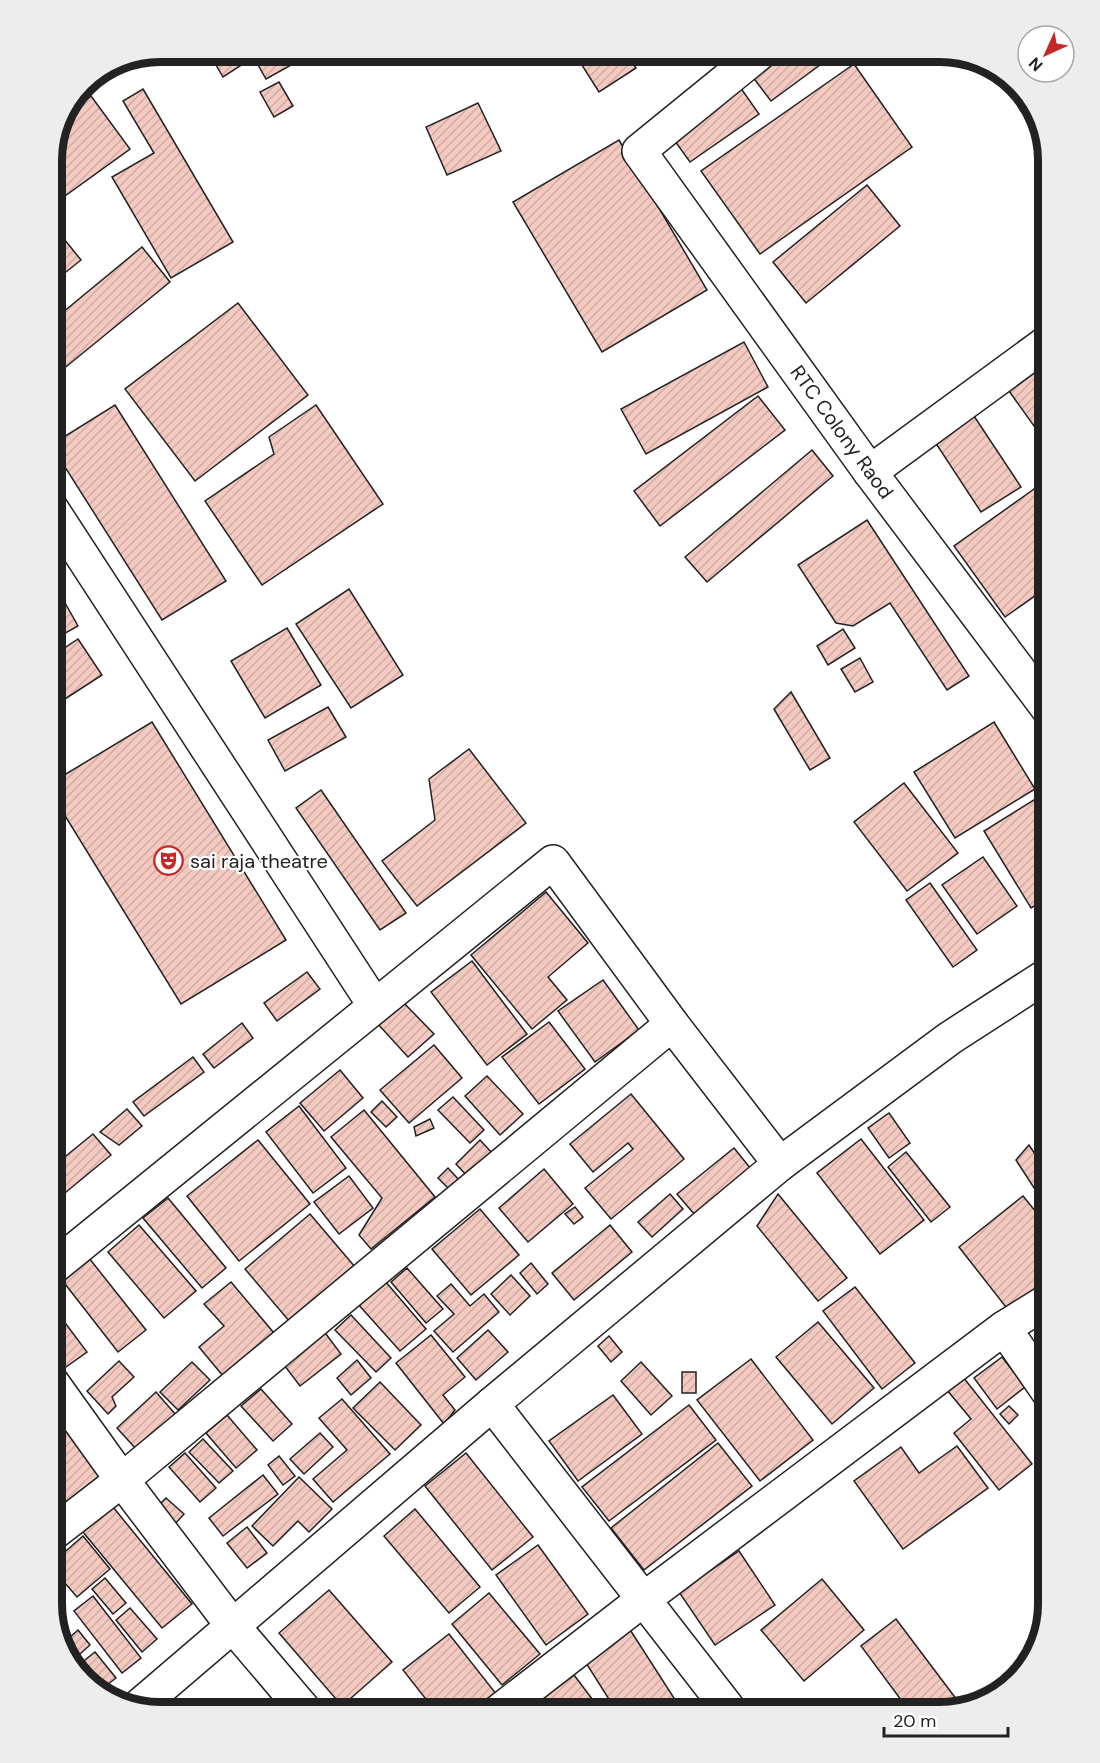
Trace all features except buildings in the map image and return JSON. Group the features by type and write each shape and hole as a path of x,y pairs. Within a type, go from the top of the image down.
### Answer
{"street":[{"name":"RTC Colony Raod","path":"728,62 639,151 870,472 1038,683"},
{"path":"870,472 1038,349"},
{"path":"62,525 375,1006"},
{"path":"62,1260 553,862 672,1024 780,1164"},
{"path":"146,1700 492,1404 780,1164 950,1038 1038,981"},
{"path":"62,1526 122,1480 672,1024"},
{"path":"512,1701 1004,1328 1038,1307"},
{"path":"1004,1328 1038,1377"},
{"path":"62,1396 232,1625 297,1701"},
{"path":"492,1404 723,1702"}],"place":[{"name":"sai raja theatre","path":"169,861"}]}
